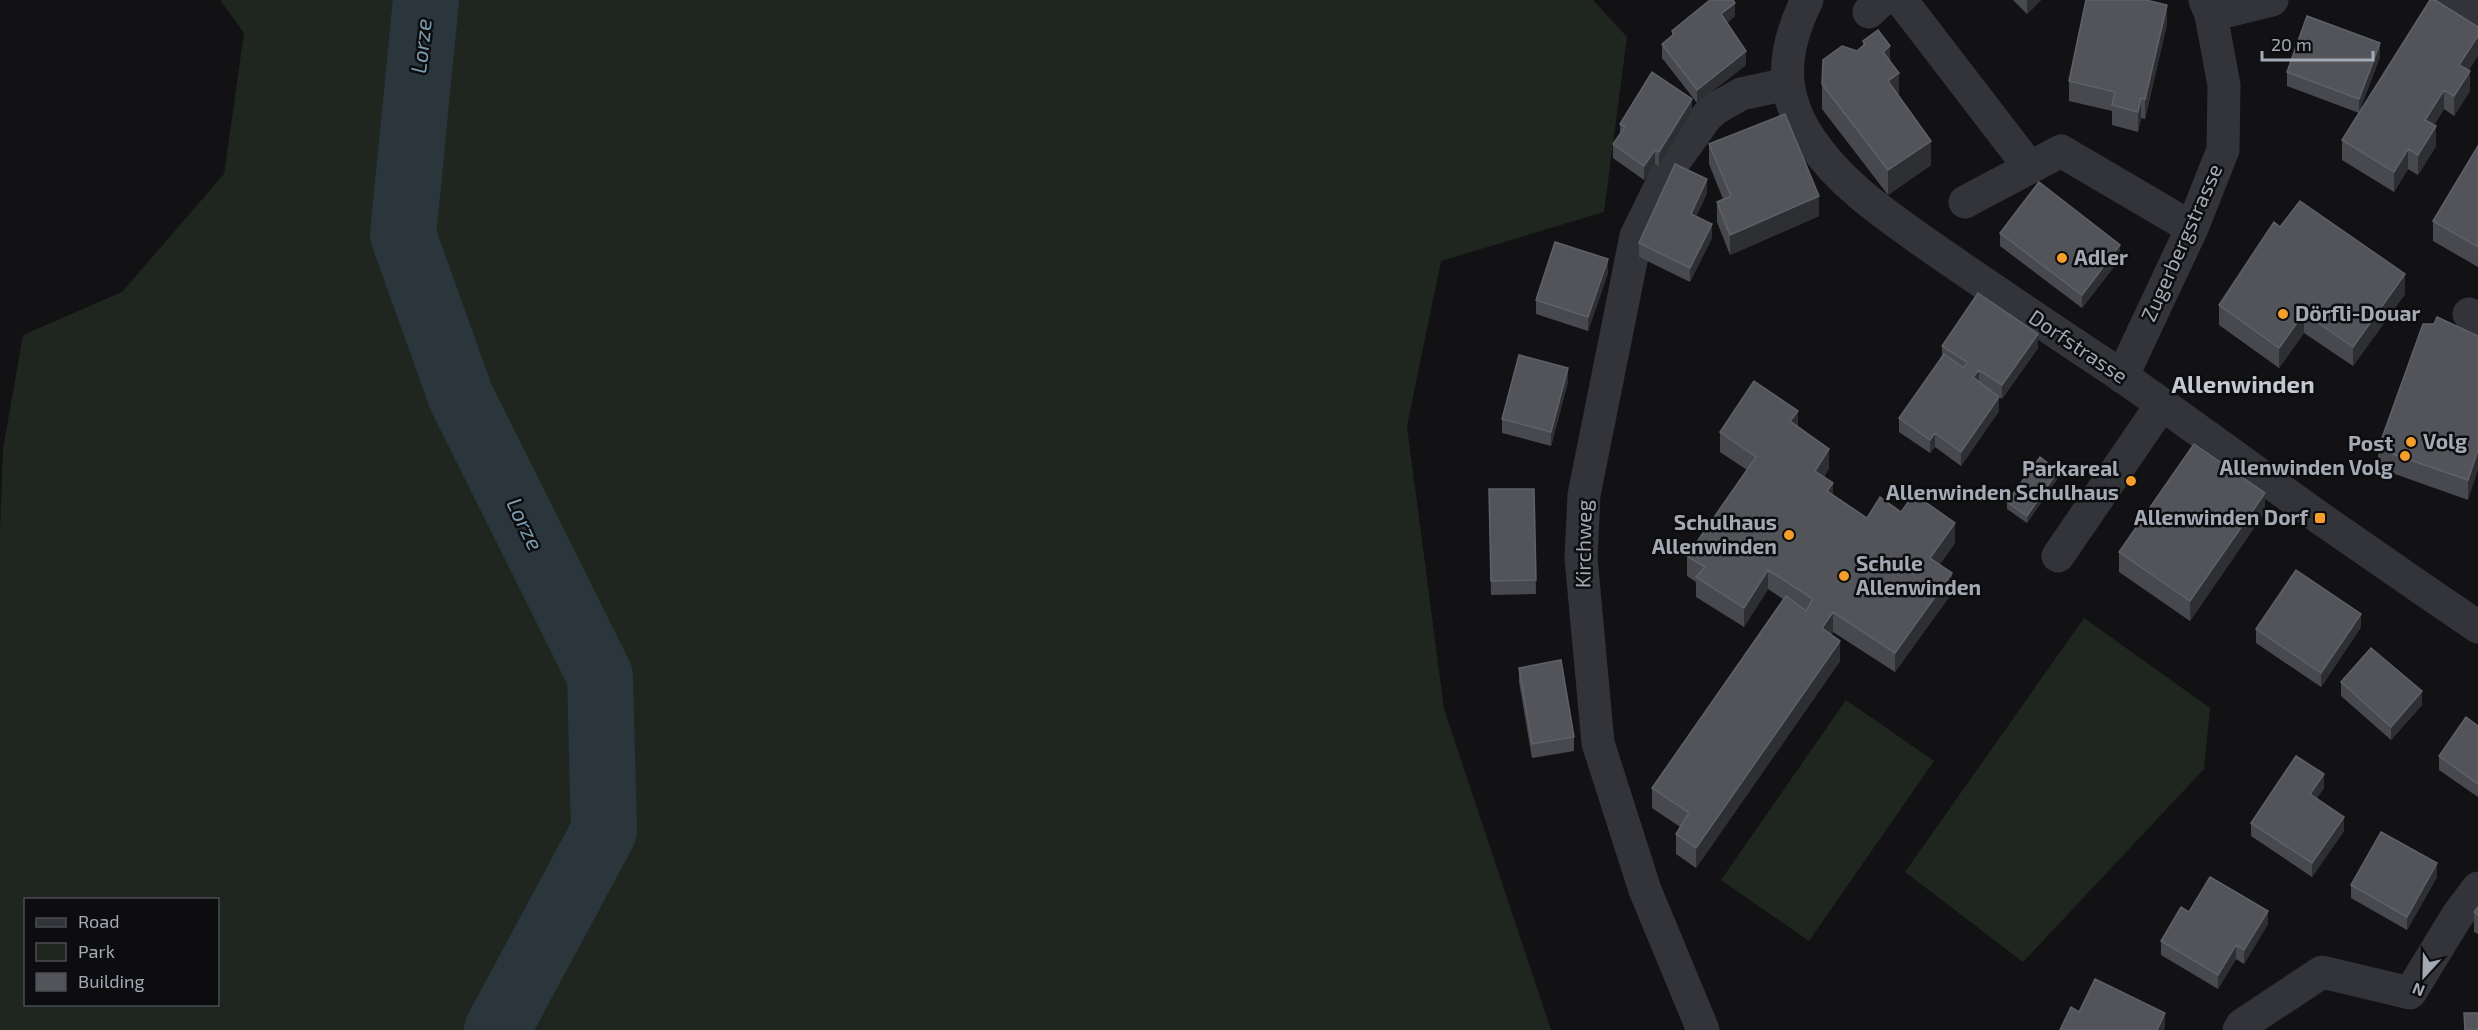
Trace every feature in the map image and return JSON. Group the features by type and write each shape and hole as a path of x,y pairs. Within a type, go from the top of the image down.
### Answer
{"street":[{"name":"Dorfstrasse","path":"1807,0 1790,39 1786,65 1788,84 1795,108 1810,139 1844,180 1867,201 2122,376 2320,518 2478,627"},
{"path":"1902,0 2030,168"},
{"path":"2208,8 2272,0"},
{"path":"2450,0 2478,12"},
{"name":"Zugerbergstrasse","path":"2122,376 2192,228 2223,150 2224,85 2208,8"},
{"name":"Kirchweg","path":"1703,1030 1645,890 1598,743 1583,605 1581,521 1584,495 1636,236 1669,170 1707,116 1725,102 1741,94 1788,84"},
{"path":"1965,202 2061,151 2192,228"},
{"path":"2058,556 2162,404"},
{"path":"2239,1030 2242,1025 2322,972 2409,993 2457,916 2478,888"}],"green space":[{"path":"220,0 1593,0 1627,37 1604,212 1441,261 1407,426 1444,709 1551,1030 0,1030 0,531 3,449 23,335 122,292 224,174 244,33"},
{"path":"2084,618 2210,708 2204,769 2023,962 1905,872"},
{"path":"1846,700 1934,761 1809,941 1721,880"}],"building":[{"path":"1710,0 1733,0 1735,3 1721,14 1746,51 1697,90 1662,44 1674,34 1672,31"},
{"path":"2086,0 2146,0 2167,5 2145,99 2141,98 2138,112 2112,105 2115,92 2069,81"},
{"path":"2430,0 2435,0 2478,27 2478,36 2459,65 2470,71 2454,96 2444,90 2425,120 2436,126 2418,155 2408,149 2394,172 2342,140"},
{"path":"2307,16 2380,43 2359,99 2287,72"},
{"path":"1878,30 1890,46 1883,52 1899,73 1888,81 1931,141 1888,170 1822,84 1823,60 1842,46 1857,51 1865,44 1863,41"},
{"path":"1652,72 1692,99 1659,152 1655,150 1644,166 1613,144 1625,127 1620,124"},
{"path":"1785,114 1819,196 1730,235 1717,202 1731,196 1709,144"},
{"path":"2478,146 2478,247 2433,221"},
{"path":"1675,164 1707,179 1691,214 1712,224 1690,268 1639,243"},
{"path":"2039,182 2120,245 2082,295 2000,233"},
{"path":"2300,201 2405,274 2353,347 2304,313 2279,348 2219,305 2274,222 2280,227"},
{"path":"1555,242 1608,259 1588,317 1536,300"},
{"path":"1978,293 2038,334 2002,385 1979,370 1973,377 1999,397 1961,452 1935,433 1930,440 1899,418 1944,354 1964,368 1967,362 1942,346"},
{"path":"2437,317 2478,336 2478,450 2468,480 2378,449 2423,324 2434,324"},
{"path":"1519,355 1568,368 1551,432 1502,419"},
{"path":"1754,381 1798,411 1790,421 1829,449 1815,471 1833,483 1827,491 1867,518 1880,497 1901,512 1914,494 1955,523 1930,558 1952,573 1895,653 1833,612 1822,628 1840,641 1696,848 1676,834 1689,813 1652,788 1786,596 1806,611 1813,599 1768,570 1744,608 1696,577 1705,567 1687,556 1756,457 1720,432"},
{"path":"2194,444 2265,493 2190,601 2119,552"},
{"path":"2040,457 2058,471 2027,516 2007,502"},
{"path":"1489,489 1534,489 1536,580 1491,581"},
{"path":"2296,570 2361,614 2321,673 2256,629"},
{"path":"2371,648 2422,691 2391,727 2341,682"},
{"path":"1561,660 1574,737 1532,744 1519,668"},
{"path":"2466,717 2478,726 2478,784 2439,756"},
{"path":"2296,756 2324,774 2310,794 2344,817 2312,863 2251,823"},
{"path":"2381,832 2437,863 2407,917 2351,885"},
{"path":"2210,877 2268,911 2244,950 2236,945 2218,975 2161,941 2181,907 2189,912"},
{"path":"2095,979 2165,1013 2157,1030 2060,1030 2071,1007 2079,1012"},
{"path":"2464,1013 2478,1013 2478,1030 2465,1030"}],"waterway":[{"name":"Lorze","path":"426,0 403,235 461,397 600,676 604,831 497,1030"}],"place":[{"name":"Adler","path":"2062,258"},
{"name":"Dörfli-Douar","path":"2283,314"},
{"name":"Volg","path":"2411,442"},
{"name":"Post Allenwinden Volg","path":"2405,456"},
{"name":"Parkareal Allenwinden Schulhaus","path":"2131,481"},
{"name":"Allenwinden Dorf","path":"2320,518"},
{"name":"Schulhaus Allenwinden","path":"1789,535"},
{"name":"Schule Allenwinden","path":"1844,576"}],"district":[{"name":"Allenwinden","path":"2243,385"}]}
